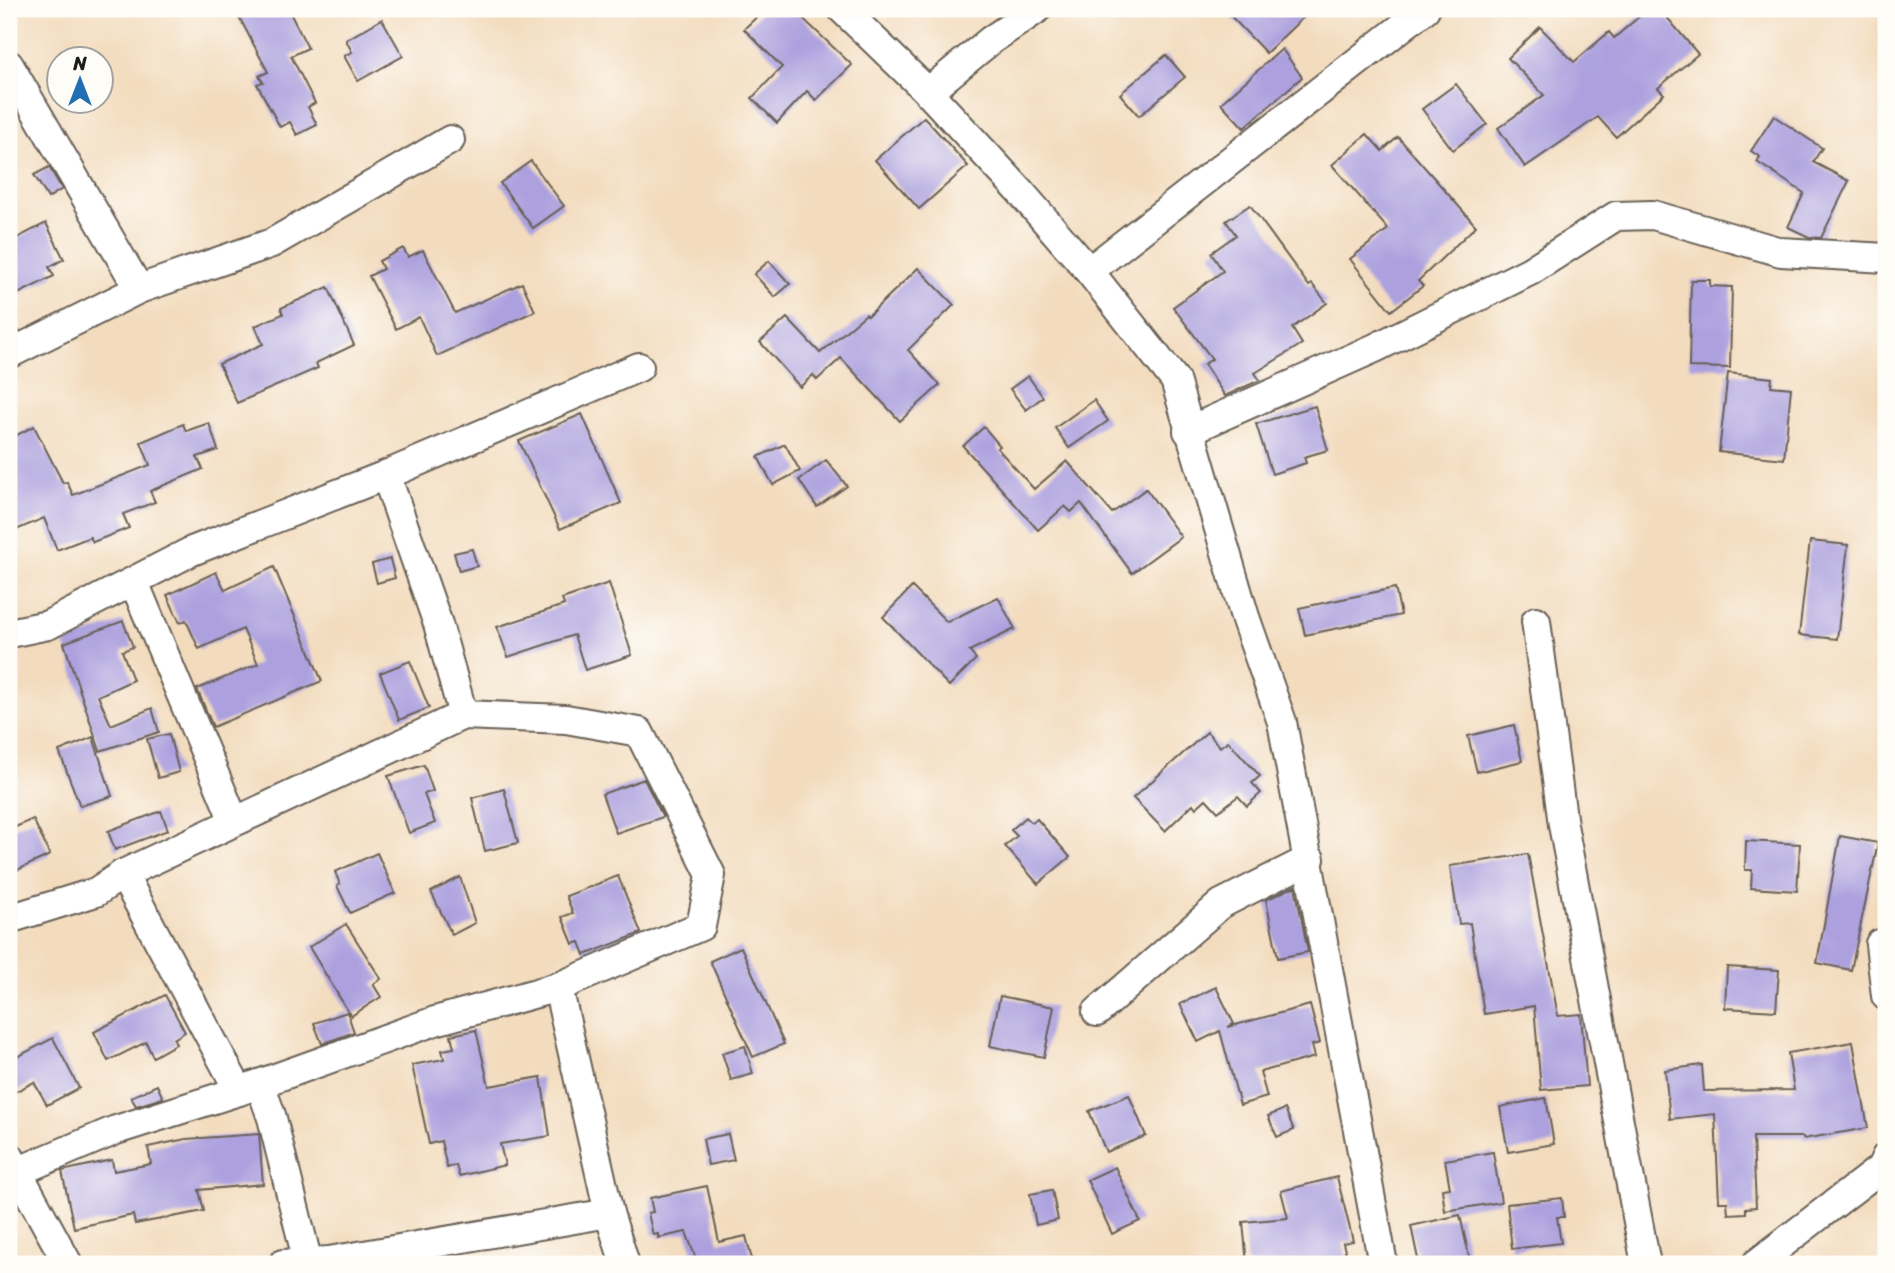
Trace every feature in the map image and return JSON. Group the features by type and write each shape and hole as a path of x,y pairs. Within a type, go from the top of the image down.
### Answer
{"street":[{"path":"842,9 928,92 1089,271 1175,380 1245,617 1282,722 1310,859 1383,1264"},
{"path":"928,92 991,40 1037,9"},
{"path":"1089,271 1425,9"},
{"path":"9,65 139,289"},
{"path":"9,354 139,289 272,243 450,140"},
{"path":"1188,431 1375,348 1530,271 1616,216 1653,215 1781,252 1886,258"},
{"path":"9,633 48,625 192,551 386,475 639,367"},
{"path":"386,475 438,624 463,715"},
{"path":"134,582 234,821"},
{"path":"1536,621 1563,825 1646,1264"},
{"path":"9,919 96,892 123,874 463,715 566,719 639,732 711,875 701,926 558,987 435,1021 249,1088 14,1163 68,1264"},
{"path":"1097,1012 1221,904 1310,859"},
{"path":"123,874 249,1088 272,1118 296,1263 610,1213"},
{"path":"1880,944 1886,996"},
{"path":"558,987 610,1213 625,1264"},
{"path":"1756,1264 1881,1168 1886,1157"}],"building":[{"path":"235,9 288,9 308,48 291,56 315,103 308,107 317,125 297,135 290,122 280,127 257,84 263,82 259,76 268,72"},
{"path":"765,9 793,9 852,65 816,100 807,91 777,123 752,98 782,67 744,29"},
{"path":"1224,9 1312,9 1266,53"},
{"path":"1648,9 1660,9 1698,54 1658,88 1664,94 1616,137 1598,117 1525,167 1498,128 1544,95 1508,58 1540,27 1574,62 1609,32 1614,38"},
{"path":"382,19 403,56 358,81 344,56 352,52 346,40"},
{"path":"1282,49 1302,77 1244,128 1221,103"},
{"path":"1166,55 1185,77 1139,116 1120,94"},
{"path":"1456,84 1487,124 1453,150 1422,109"},
{"path":"1774,116 1822,148 1813,162 1849,181 1821,238 1809,237 1788,227 1804,193 1757,162 1760,157 1751,151"},
{"path":"924,117 968,166 919,209 875,160"},
{"path":"1367,134 1382,151 1398,137 1476,226 1418,281 1423,286 1391,311 1350,259 1388,229 1332,165"},
{"path":"531,161 564,206 533,228 500,183"},
{"path":"49,167 62,189 48,198 34,175"},
{"path":"1250,205 1309,286 1312,284 1327,303 1292,328 1302,344 1255,373 1260,380 1225,396 1204,364 1212,359 1173,307 1223,271 1211,253 1236,235 1226,221"},
{"path":"46,223 64,259 49,267 54,276 14,296 9,284 9,242"},
{"path":"403,248 408,257 423,250 455,313 522,283 535,311 437,356 419,317 396,329 369,276 383,269 379,261"},
{"path":"769,261 790,284 775,297 754,274"},
{"path":"918,268 954,305 908,350 940,385 900,421 841,358 817,380 813,375 800,387 760,342 787,318 820,353 866,314 868,316"},
{"path":"1691,280 1710,280 1710,286 1732,287 1730,368 1689,367"},
{"path":"328,287 354,345 316,363 318,368 237,403 219,364 263,344 255,326 283,314 281,308"},
{"path":"1728,373 1772,378 1771,386 1791,388 1784,459 1719,452"},
{"path":"1028,376 1043,397 1026,410 1010,389"},
{"path":"1094,400 1108,421 1069,448 1055,428"},
{"path":"1315,406 1328,450 1304,457 1306,463 1272,474 1256,424"},
{"path":"582,414 621,503 560,529 519,441"},
{"path":"209,423 218,450 197,457 203,469 150,491 155,502 123,514 129,528 93,542 90,537 57,550 44,518 9,533 9,439 34,426 63,483 67,482 73,495 150,465 141,442 183,424 186,431"},
{"path":"984,427 1000,446 997,448 1034,489 1067,461 1112,513 1146,489 1181,537 1132,573 1081,503 1071,512 1065,506 1038,530 963,446"},
{"path":"785,444 800,471 773,485 758,457"},
{"path":"826,460 847,486 817,507 799,480"},
{"path":"1810,541 1848,545 1837,639 1799,635"},
{"path":"472,549 477,566 459,571 454,553"},
{"path":"390,559 395,578 377,583 372,564"},
{"path":"274,567 322,681 213,727 197,689 258,664 243,629 199,649 186,620 180,623 167,595 216,572 225,590"},
{"path":"609,583 632,655 585,670 574,635 508,657 497,627 564,605 562,599"},
{"path":"912,587 947,622 998,597 1015,629 969,651 976,659 949,686 883,617"},
{"path":"1395,588 1401,615 1305,635 1299,608"},
{"path":"123,621 133,647 122,651 133,680 98,696 111,725 152,708 159,732 100,751 64,643"},
{"path":"410,661 429,708 399,720 380,673"},
{"path":"1514,725 1522,761 1477,772 1468,736"},
{"path":"1207,732 1220,747 1228,741 1260,776 1252,783 1261,793 1247,806 1238,796 1218,812 1206,799 1196,808 1193,804 1165,831 1133,798"},
{"path":"169,734 179,772 158,778 147,739"},
{"path":"93,737 112,796 80,806 59,751"},
{"path":"424,765 433,791 424,794 435,823 409,833 388,776"},
{"path":"644,779 663,817 616,833 602,794"},
{"path":"504,789 518,843 485,851 472,798"},
{"path":"161,811 168,830 115,850 108,831"},
{"path":"1026,817 1032,823 1037,819 1070,857 1038,884 1005,846 1017,836 1011,830"},
{"path":"33,819 50,855 9,874 9,830"},
{"path":"1840,836 1878,843 1851,970 1817,963"},
{"path":"1746,841 1800,844 1797,891 1751,888 1752,870 1745,870"},
{"path":"377,853 395,893 350,913 337,886 340,884 335,872"},
{"path":"1528,854 1558,1016 1581,1014 1587,1086 1541,1090 1534,1006 1484,1014 1470,923 1459,924 1450,866"},
{"path":"618,876 641,933 585,955 580,942 573,944 562,917 573,913 566,896"},
{"path":"460,877 475,923 452,935 431,892"},
{"path":"1295,886 1308,952 1278,958 1266,900"},
{"path":"346,924 381,979 373,984 381,997 351,1016 309,947"},
{"path":"741,947 784,1044 753,1057 710,961"},
{"path":"1727,967 1779,970 1776,1011 1725,1008"},
{"path":"1216,987 1234,1024 1228,1027 1310,1005 1320,1043 1312,1045 1315,1057 1260,1072 1267,1097 1240,1105 1220,1031 1198,1042 1180,1004"},
{"path":"165,995 185,1032 174,1039 176,1044 153,1057 146,1042 108,1061 94,1032"},
{"path":"1000,996 1054,1007 1044,1057 990,1046"},
{"path":"347,1012 354,1032 322,1044 314,1023"},
{"path":"476,1030 489,1086 541,1077 550,1136 500,1144 505,1165 459,1176 456,1165 447,1168 441,1141 429,1144 412,1065 444,1059 442,1050 454,1048 451,1035"},
{"path":"53,1038 79,1088 47,1105 34,1082 15,1092 9,1080 9,1061"},
{"path":"1853,1042 1868,1128 1803,1139 1753,1137 1756,1207 1746,1208 1746,1213 1728,1214 1727,1202 1719,1202 1715,1114 1670,1119 1665,1070 1702,1065 1704,1091 1794,1090 1788,1053"},
{"path":"745,1046 753,1074 731,1080 722,1053"},
{"path":"157,1085 163,1098 136,1106 131,1097"},
{"path":"1129,1095 1146,1136 1106,1152 1089,1111"},
{"path":"1546,1098 1554,1144 1508,1152 1500,1107"},
{"path":"1285,1109 1294,1130 1277,1137 1268,1116"},
{"path":"259,1134 263,1184 199,1190 204,1211 135,1224 133,1215 74,1228 62,1171 112,1160 114,1171 151,1164 148,1147 186,1139"},
{"path":"728,1134 734,1160 708,1165 703,1139"},
{"path":"1493,1152 1501,1202 1445,1211 1442,1189 1450,1188 1445,1160"},
{"path":"1115,1167 1140,1221 1112,1234 1087,1180"},
{"path":"1337,1177 1353,1241 1343,1243 1347,1259 1323,1264 1247,1264 1243,1222 1288,1218 1281,1191"},
{"path":"707,1186 719,1242 746,1236 753,1264 698,1264 686,1232 658,1238 658,1234 653,1235 648,1213 653,1212 650,1198"},
{"path":"1052,1190 1058,1220 1036,1225 1030,1194"},
{"path":"1562,1198 1564,1217 1557,1217 1561,1243 1512,1249 1507,1204"},
{"path":"1460,1215 1470,1261 1419,1264 1411,1226"}]}
